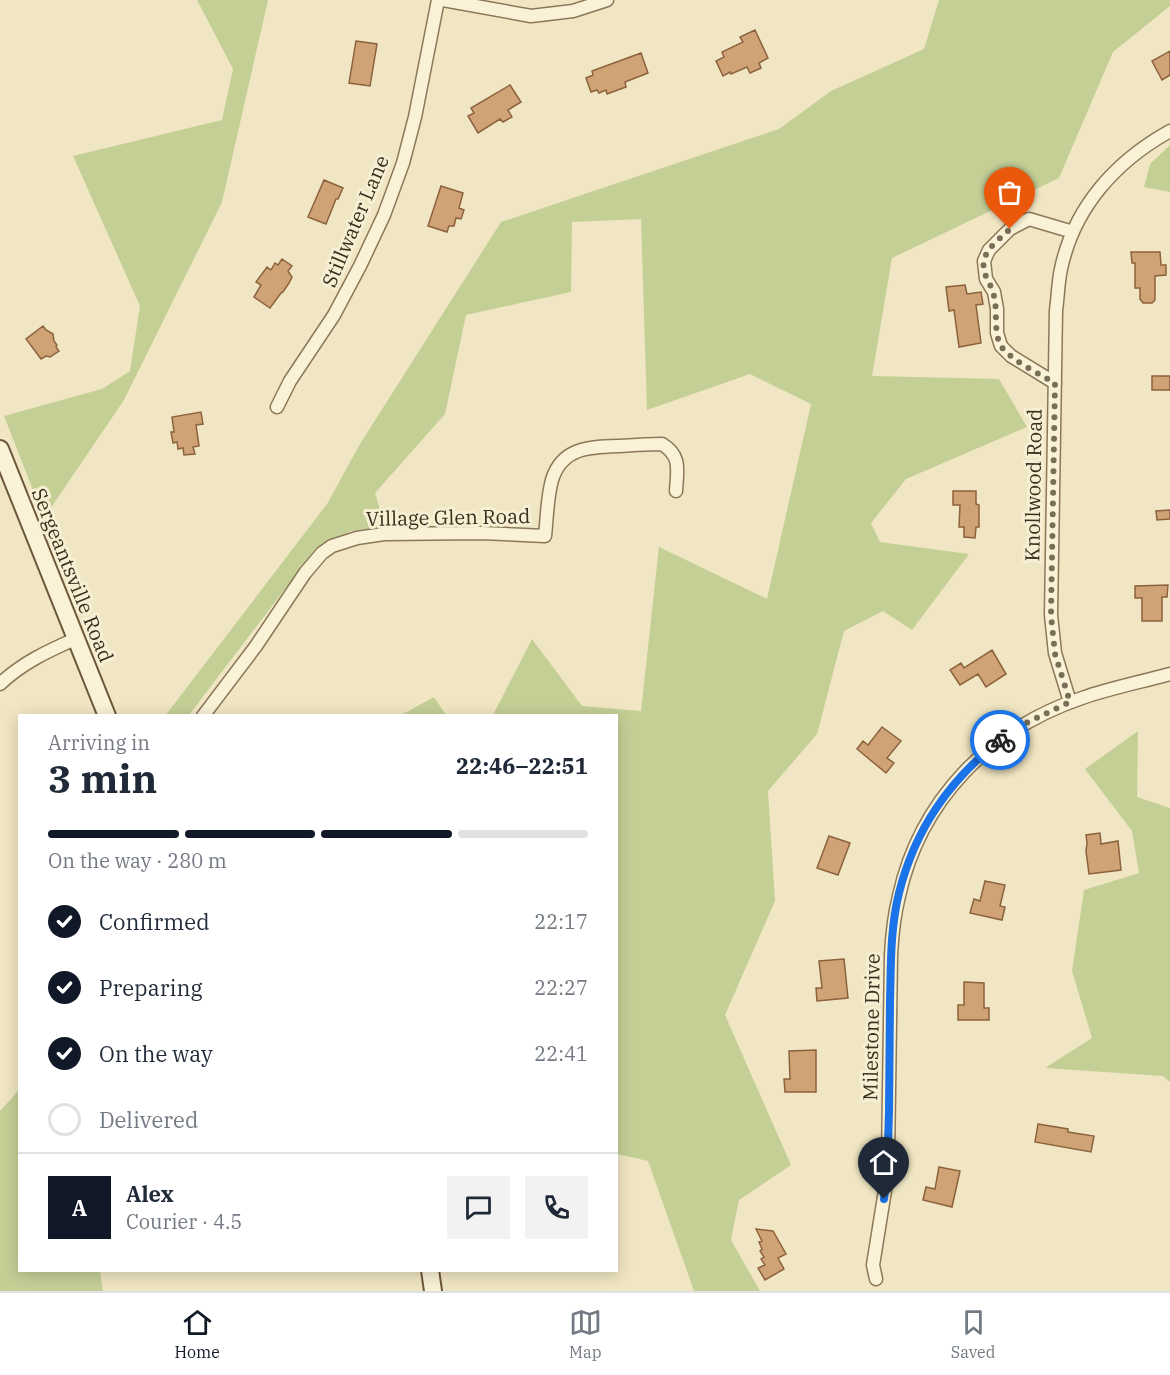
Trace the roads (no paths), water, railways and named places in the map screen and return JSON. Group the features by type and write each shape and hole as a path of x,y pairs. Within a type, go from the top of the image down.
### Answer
{"main road":[{"name":"Sergeantsville Road","path":"0,449 106,714"},
{"path":"430,1272 433,1291"}],"street":[{"name":"Stillwater Lane","path":"277,407 290,381 334,315 384,215 403,164 415,117 438,0"},
{"path":"443,0 531,16 573,11 607,0"},
{"name":"Knollwood Road","path":"1070,702 1055,654 1051,615 1056,310 1061,270 1080,216 1096,192 1122,163 1170,131"},
{"path":"1055,383 1011,356 1001,346 997,333 994,292 986,279 984,261 989,250 1010,229 1029,219 1073,232"},
{"name":"Village Glen Road","path":"205,714 256,646 314,561 332,546 357,538 384,534 471,533 545,536 552,482 560,463 576,452 598,446 662,444 675,455 676,491"},
{"path":"0,684 18,668 75,639"},
{"name":"Milestone Drive","path":"876,1279 873,1265 886,1188 888,1159 891,955 895,915 904,877 915,848 940,802 964,772 976,759 1008,734 1083,697 1170,674"}]}
